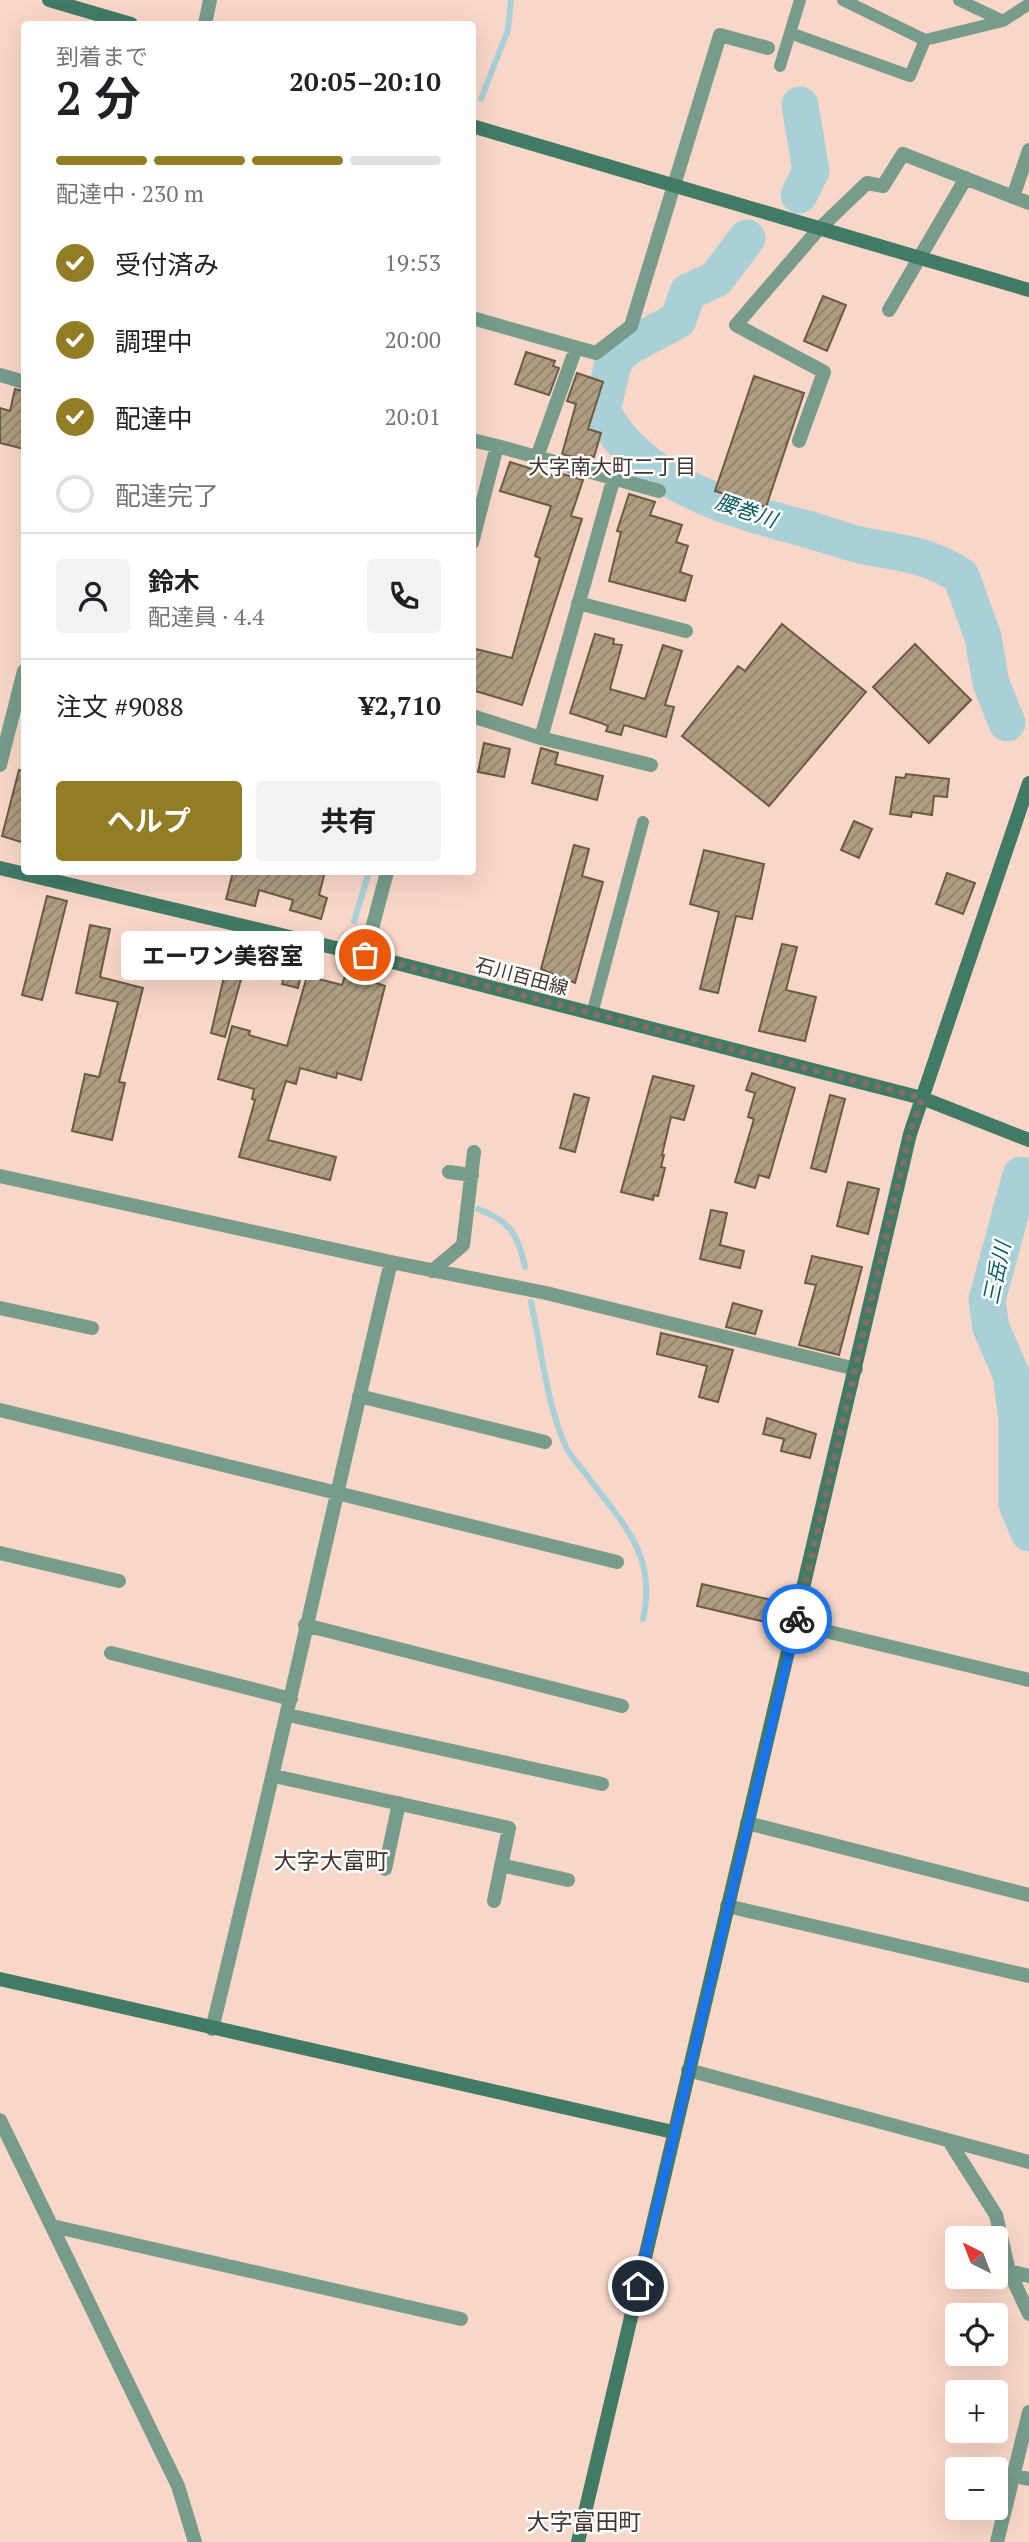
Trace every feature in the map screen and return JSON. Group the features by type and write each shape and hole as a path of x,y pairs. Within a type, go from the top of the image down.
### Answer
{"street":[{"path":"49,0 121,21"},
{"path":"206,21 210,0"},
{"path":"476,319 596,353 631,326 720,35 768,48"},
{"path":"476,126 740,203 818,230 1029,290"},
{"path":"1013,197 1029,150"},
{"path":"799,441 824,372 736,325 818,230 867,183 883,186 903,154 1029,203"},
{"path":"889,310 966,178"},
{"path":"537,457 576,348"},
{"path":"0,375 21,381"},
{"path":"476,441 659,491"},
{"path":"476,527 497,446"},
{"path":"541,738 614,477"},
{"path":"579,603 685,631"},
{"path":"0,765 21,688"},
{"path":"476,717 541,738 651,765"},
{"path":"578,2542 910,1134 1029,782"},
{"name":"石川百田線","path":"0,868 21,873"},
{"name":"石川百田線","path":"29,875 365,955 922,1098 1029,1140"},
{"path":"365,955 386,875"},
{"path":"432,1271 463,1245 474,1152"},
{"path":"449,1172 472,1175"},
{"path":"0,1176 432,1271 547,1293 856,1369"},
{"path":"212,2029 274,1776 305,1625 391,1262"},
{"path":"0,1308 92,1328"},
{"path":"359,1396 545,1442"},
{"path":"0,1410 617,1562"},
{"path":"0,1553 119,1581"},
{"path":"796,1624 1028,1680"},
{"path":"305,1625 622,1706"},
{"path":"111,1653 291,1699"},
{"path":"288,1715 602,1784"},
{"path":"274,1776 509,1828 494,1901"},
{"path":"385,1869 399,1803"},
{"path":"747,1823 1029,1895"},
{"path":"501,1865 568,1880"},
{"path":"727,1906 1029,1976"},
{"path":"0,1979 673,2132"},
{"path":"688,2070 1029,2162"},
{"path":"0,2120 178,2486 195,2542"},
{"path":"949,2141 996,2215 1009,2271 1029,2314"},
{"path":"52,2226 461,2319"},
{"path":"1009,2271 1029,2276"},
{"path":"996,2542 1022,2477 1029,2412"}],"lane":[{"path":"780,66 800,0"},
{"path":"842,0 925,40 1003,21 1029,4"},
{"path":"959,0 1003,21"},
{"path":"790,33 910,76 925,40"},
{"path":"592,1014 643,822"}],"building":[{"path":"823,296 846,305 827,351 804,341"},
{"path":"526,352 555,361 553,366 559,368 549,395 515,384"},
{"path":"577,373 603,382 588,429 601,433 594,457 591,456 589,461 562,454 576,404 567,401"},
{"path":"754,376 804,393 766,507 715,491"},
{"path":"15,389 21,390 21,448 0,443 0,408 10,411"},
{"path":"510,462 555,476 556,472 583,480 571,516 582,519 522,705 476,691 476,649 512,658 540,558 535,556 551,506 500,491"},
{"path":"629,494 655,502 650,515 682,525 676,542 688,546 680,572 692,576 685,601 609,581 621,532 617,531"},
{"path":"782,624 866,692 769,806 682,736 738,666 745,671"},
{"path":"595,634 614,639 613,644 622,645 610,689 645,699 663,645 682,651 665,705 674,707 666,737 624,725 621,735 606,731 608,726 570,713"},
{"path":"915,644 971,700 929,743 873,687"},
{"path":"484,743 510,749 504,777 478,772"},
{"path":"541,748 558,753 555,764 603,776 597,800 532,783"},
{"path":"19,770 21,770 21,842 2,836"},
{"path":"906,774 949,779 947,797 934,796 932,815 912,812 911,817 890,814 896,777 905,778"},
{"path":"854,821 872,829 859,858 841,850"},
{"path":"574,845 589,849 582,876 603,882 575,983 541,969"},
{"path":"704,850 764,864 752,919 736,916 718,993 700,989 719,912 690,904"},
{"path":"947,873 975,883 963,914 936,904"},
{"path":"232,875 324,875 319,895 327,898 321,919 290,910 293,900 259,890 255,906 226,899"},
{"path":"47,896 67,901 42,1000 22,995"},
{"path":"90,925 110,929 100,977 143,988 119,1082 125,1083 112,1140 72,1131 85,1074 99,1077 118,1002 76,993"},
{"path":"232,942 250,947 225,1037 211,1033"},
{"path":"782,944 797,947 786,990 816,997 805,1041 759,1031"},
{"path":"290,955 305,959 298,988 282,984"},
{"path":"346,973 385,986 361,1080 337,1073 336,1078 300,1068 296,1084 286,1081 268,1140 336,1157 330,1180 239,1157 255,1100 252,1099 254,1089 218,1079 232,1026 250,1031 249,1035 287,1046 307,976 342,985"},
{"path":"752,1073 795,1088 769,1178 759,1175 755,1188 735,1182 754,1119 748,1117 755,1093 746,1090"},
{"path":"653,1076 694,1086 684,1120 671,1117 662,1155 661,1167 665,1168 658,1196 654,1195 653,1200 621,1192"},
{"path":"574,1094 589,1098 575,1152 560,1148"},
{"path":"830,1095 845,1099 826,1172 811,1168"},
{"path":"848,1182 879,1189 868,1234 837,1226"},
{"path":"711,1210 727,1213 720,1245 744,1251 740,1268 700,1259"},
{"path":"812,1256 862,1267 839,1355 799,1345 816,1285 805,1283"},
{"path":"733,1303 762,1311 755,1334 726,1327"},
{"path":"661,1333 733,1350 718,1402 699,1397 707,1366 657,1354"},
{"path":"767,1418 816,1434 810,1458 781,1451 784,1439 763,1434"},
{"path":"702,1584 776,1601 770,1623 697,1606"}],"waterway":[{"path":"481,99 508,30 511,0"},
{"name":"腰巻川","path":"799,195 811,171 800,105"},
{"name":"腰巻川","path":"747,238 716,279 688,292 678,320 628,347 614,359 602,411 618,436 639,457 663,475 717,502 853,543 927,559 961,576 983,637 991,683 1007,723"},
{"path":"354,921 368,875"},
{"name":"三岳川","path":"1021,1175 987,1300 991,1328 1011,1374 1017,1420 1017,1504 1029,1533"},
{"path":"478,1209 498,1218 511,1230 525,1267"},
{"path":"531,1302 549,1395 559,1431 572,1457 623,1524 641,1557 646,1596 643,1619"}],"way so far":[{"path":"365,955 922,1098 910,1134 797,1619"}],"place":[{"name":"エーワン美容室","path":"365,955"}],"district":[{"name":"大字南大町二丁目","path":"612,467"},
{"name":"大字大富町","path":"331,1861"},
{"name":"大字富田町","path":"584,2522"}],"route":[{"path":"638,2286 797,1619"}]}
